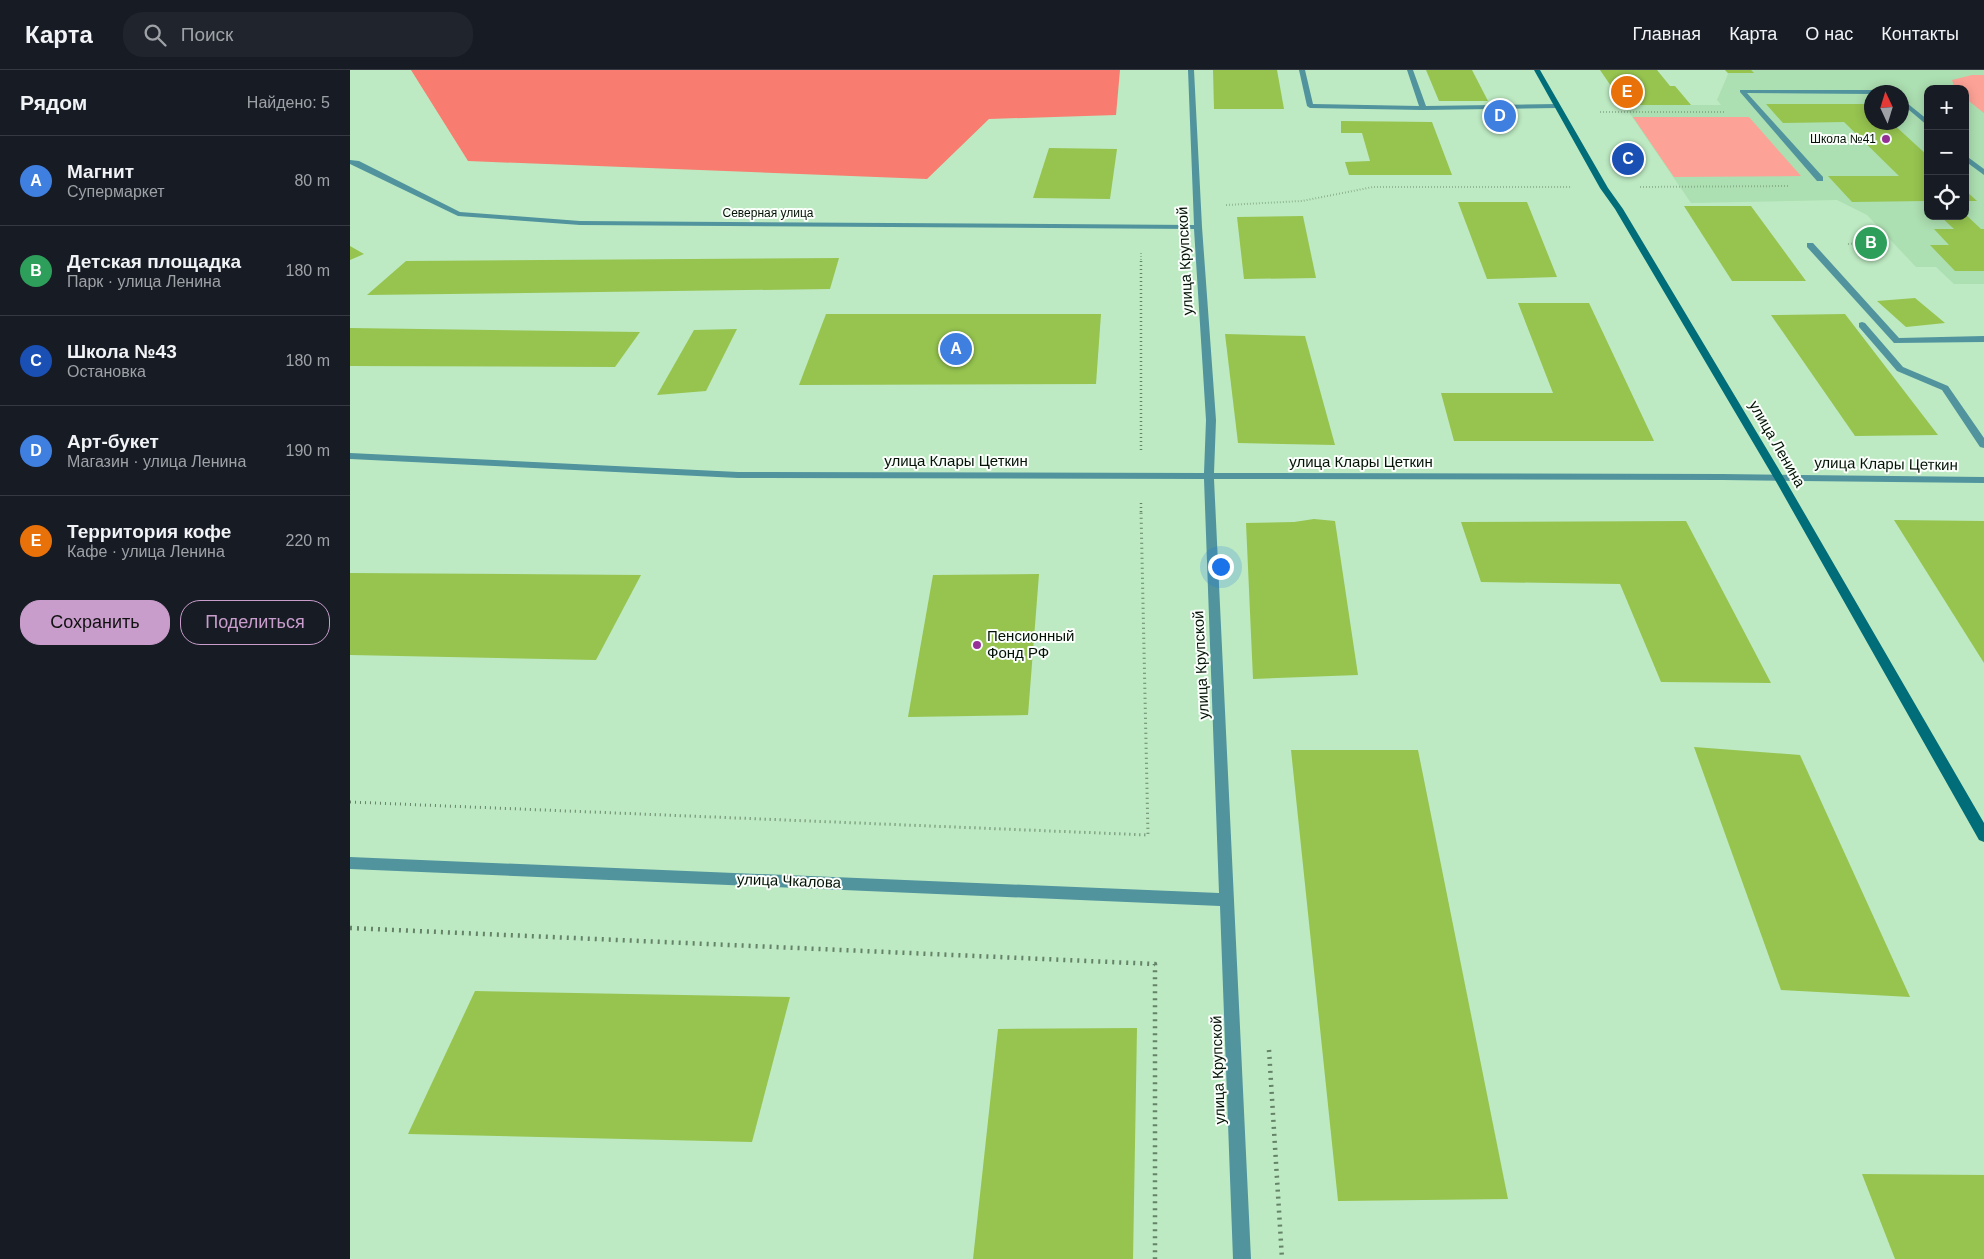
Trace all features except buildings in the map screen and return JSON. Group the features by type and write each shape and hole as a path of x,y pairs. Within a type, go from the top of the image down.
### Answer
{"main road":[{"name":"улица Ленина","path":"1537,70 1778,478 1984,836"}],"street":[{"name":"улица Крупской","path":"1191,70 1198,227 1211,420 1209,477 1242,1259"},
{"path":"1302,70 1310,106 1423,108 1557,106"},
{"path":"1410,70 1423,108"},
{"path":"1820,179 1742,91 1864,92"},
{"path":"1909,107 1924,120"},
{"path":"1969,160 1984,173"},
{"name":"Северная улица","path":"350,162 356,163 458,214 580,223 1198,227"},
{"path":"1810,244 1896,341 1984,339"},
{"path":"1862,325 1900,369 1945,388 1984,445"},
{"name":"улица Клары Цеткин","path":"350,456 738,475 1984,480"},
{"name":"улица Чкалова","path":"350,863 1228,900"}],"path":[{"path":"1600,112 1761,112"},
{"path":"1643,187 1826,185 1820,179"},
{"path":"350,802 1148,835 1141,477 1140,227"},
{"path":"350,928 1155,964 1155,1259"}],"shaded area":[{"path":"411,70 1120,70 1116,115 989,119 927,179 468,161"},
{"path":"1725,70 1984,70 1984,284 1954,284 1936,267 1916,267 1867,215 1837,200 1691,203 1624,105 1721,105 1717,100 1728,74"},
{"path":"1972,75 1984,75 1984,113 1969,101 1969,85 1954,85 1952,80"},
{"path":"1633,117 1749,117 1801,176 1674,177"}],"place":[{"name":"Территория кофе","path":"1627,92"},
{"name":"Арт-букет","path":"1500,116"},
{"name":"Школа №41","path":"1886,139"},
{"name":"Школа №43","path":"1628,159"},
{"name":"Детская площадка","path":"1871,243"},
{"name":"Магнит","path":"956,349"},
{"name":"Пенсионный Фонд РФ","path":"977,645"}]}
